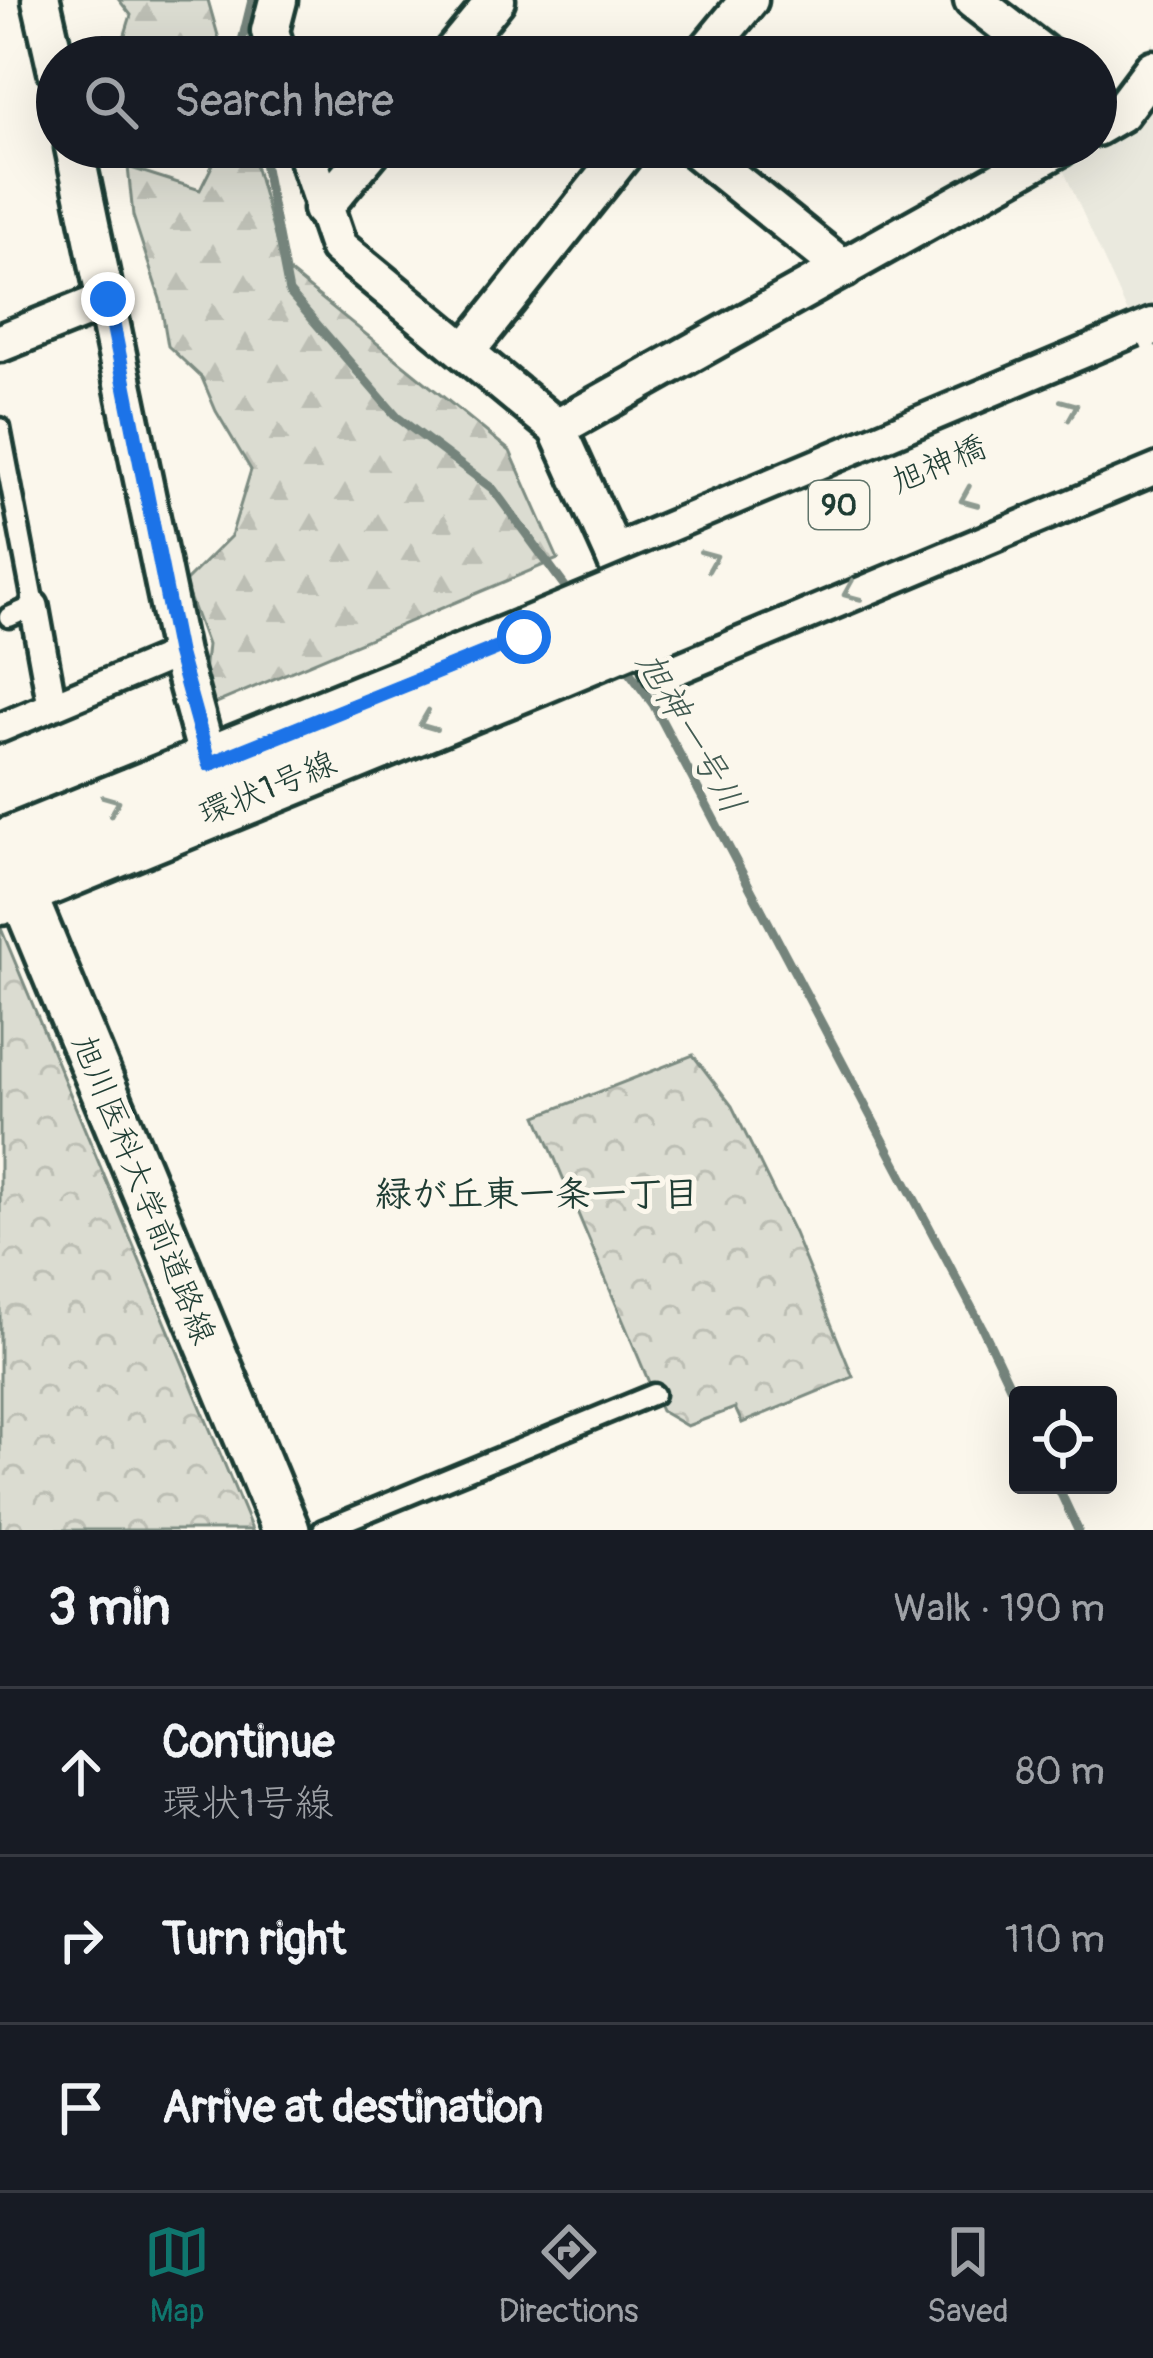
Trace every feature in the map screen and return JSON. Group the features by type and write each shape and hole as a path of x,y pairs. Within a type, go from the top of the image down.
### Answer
{"main road":[{"name":"旭神橋","path":"530,657 1153,374"},
{"name":"旭神橋","path":"530,657 1153,421"},
{"name":"環状1号線","path":"6,871 530,657"}],"street":[{"path":"41,0 49,36"},
{"path":"272,36 278,0"},
{"path":"466,36 496,0"},
{"path":"719,36 749,0"},
{"path":"973,0 1020,36"},
{"path":"1117,101 1153,69"},
{"path":"79,168 178,652 216,785"},
{"path":"310,168 338,247 557,428 661,672 1153,466"},
{"path":"322,209 356,168"},
{"path":"467,350 612,168"},
{"path":"719,168 844,269"},
{"path":"557,428 1023,168"},
{"path":"0,343 108,299"},
{"path":"614,554 1153,327"},
{"path":"21,611 52,705"},
{"path":"0,728 178,652"},
{"name":"旭川医科大学前道路線","path":"6,871 286,1530"}],"lane":[{"path":"0,428 21,611"},
{"path":"323,1530 654,1394"}],"shaded area":[{"path":"1153,42 1153,313 1132,322 1062,168 1117,168 1117,89"}],"green space":[{"path":"119,0 208,0 218,36 125,36 131,15"},
{"path":"128,168 200,190 211,168 256,168 284,268 510,451 558,559 200,710 207,645 184,583 231,536 251,470 202,378 168,346 160,299 133,216"},
{"path":"0,926 252,1530 0,1530"},
{"path":"693,1055 732,1106 794,1233 853,1377 742,1423 735,1408 687,1426 661,1411 537,1116"}],"waterway":[{"name":"旭神一号川","path":"243,36 252,0"},
{"name":"旭神一号川","path":"265,168 289,292 397,417 493,489 572,596"},
{"name":"旭神一号川","path":"622,662 653,704 1010,1386"},
{"name":"旭神一号川","path":"1061,1494 1078,1530"}],"district":[{"name":"緑が丘東一条一丁目","path":"537,1193"}],"route":[{"path":"108,299 178,652 209,764 524,637"}]}
